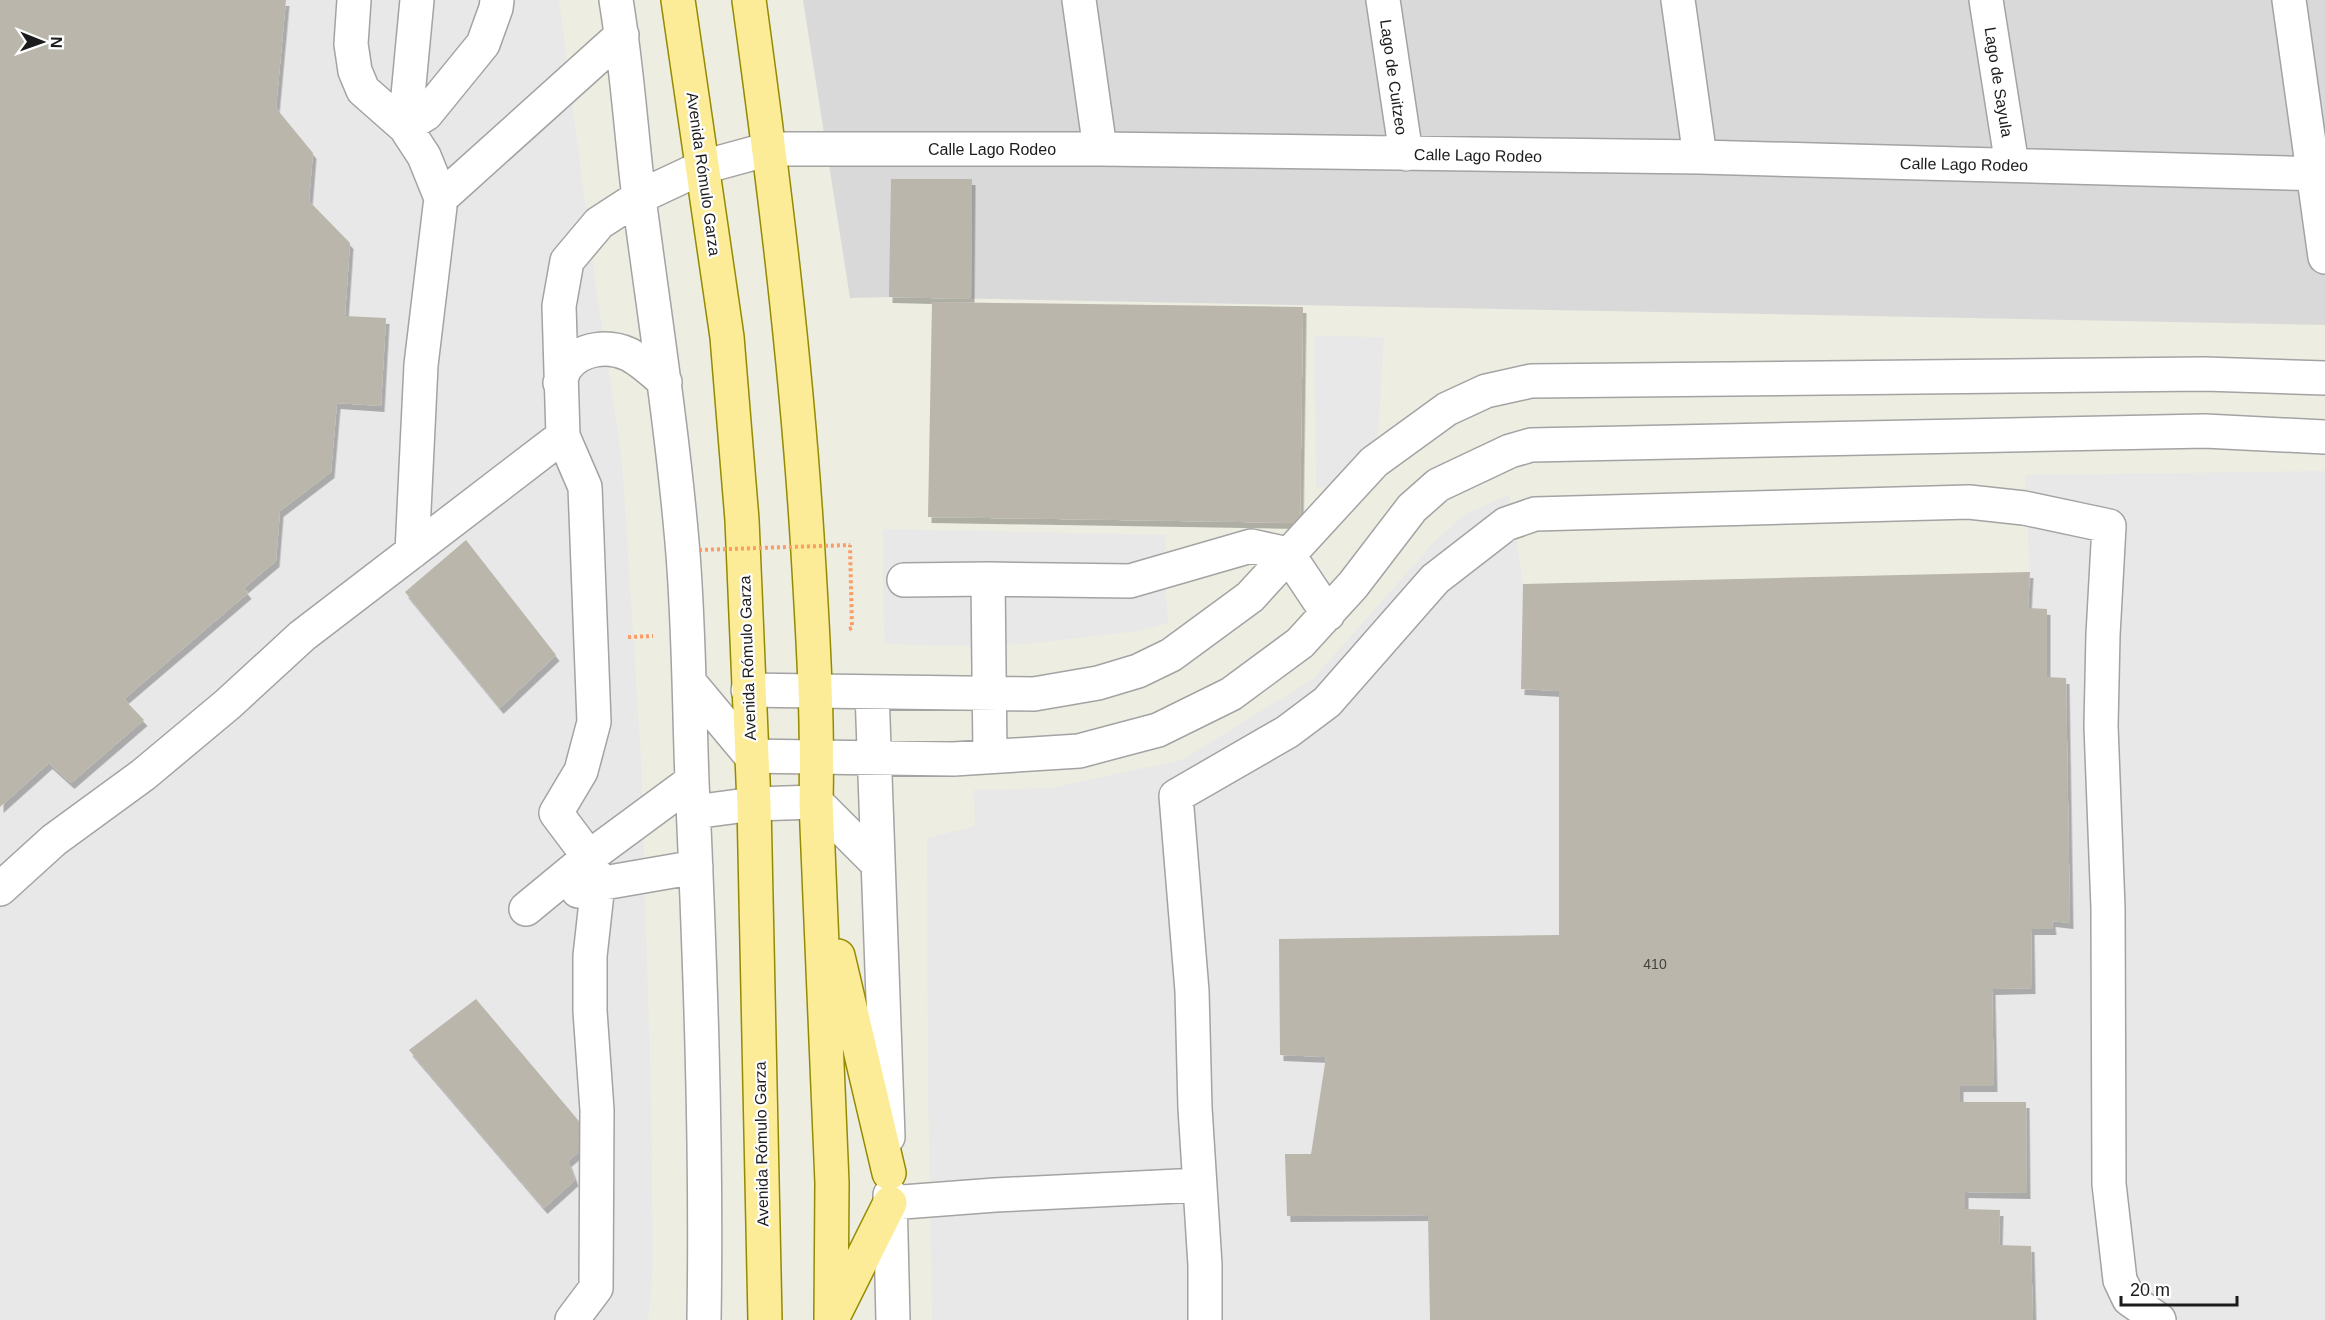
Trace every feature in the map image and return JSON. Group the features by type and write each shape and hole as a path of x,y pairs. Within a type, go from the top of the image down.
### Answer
{"main road":[{"name":"Avenida Rómulo Garza","path":"678,0 728,348 742,520 754,804 765,1320"},
{"path":"749,0 770,149 805,492 815,691 816,801 832,1183 831,1320"},
{"path":"821,883 890,1188 831,1320"}],"street":[{"path":"354,0 351,45 355,71 363,90 405,127 424,156 441,198 421,365 412,552"},
{"path":"405,127 417,0"},
{"path":"405,127 426,114 483,44 496,8 496,0"},
{"path":"616,0 622,35 639,196 665,382 682,544 690,683 704,1077 706,1217 704,1320"},
{"path":"1079,0 1100,149"},
{"name":"Lago de Cuitzeo","path":"1383,0 1406,154"},
{"path":"1678,0 1700,157"},
{"name":"Lago de Sayula","path":"1986,0 2012,165"},
{"path":"2289,0 2318,173 2325,257"},
{"path":"441,198 622,35"},
{"name":"Calle Lago Rodeo","path":"563,436 559,306 567,261 599,223 639,196 703,167 770,149 1100,149 1700,157 2318,173"},
{"path":"560,383 566,366 585,352 598,349 611,349 629,354 665,382"},
{"path":"748,690 1035,694 1098,683 1138,671 1170,655 1250,597 1374,462 1447,409 1486,391 1531,381 2193,374 2325,378"},
{"path":"690,683 751,756 954,759 1079,752 1158,730 1231,694 1300,643 1353,585 1412,508 1438,485 1509,451 1531,445 2205,431 2325,437"},
{"path":"0,889 54,840 143,775 211,718 302,636 563,436 585,487 594,722 581,771 556,813 594,871 590,1011 597,1110 596,1288 592,1320"},
{"path":"1205,1320 1205,1265 1199,1185 1192,990 1176,796 1287,732 1328,702 1436,579 1506,524 1535,514 1969,501 2024,508 2109,526 2101,726 2108,908 2109,1184 2120,1280 2129,1299 2159,1320"},
{"path":"904,580 1130,581 1251,546 1288,554 1328,614"},
{"path":"988,579 990,756"},
{"path":"872,692 876,757 893,1320"},
{"path":"594,871 693,797 754,804 816,801 878,864"},
{"path":"594,871 696,867"},
{"path":"890,1188 995,1195 1199,1185"},
{"path":"572,1320 596,1288"}],"path":[{"path":"699,550 850,545 852,628"}],"shaded area":[{"path":"286,0 559,0 595,281 622,461 641,758 651,1102 653,1269 648,1320 0,1320 0,807 49,763 72,783 143,720 124,699 248,593 244,588 276,561 280,511 331,472 337,403 381,406 386,318 345,316 350,243 309,201 313,153 276,108"},
{"path":"803,0 2325,0 2325,325 850,298"},
{"path":"1314,336 1384,337 1378,435 1336,488 1316,487"},
{"path":"2325,471 2325,1320 2033,1320 2031,1246 1999,1245 2000,1210 1965,1209 1965,1192 2027,1193 2026,1102 1960,1102 1960,1086 1994,1086 1992,989 2032,988 2031,929 2052,929 2052,921 2070,922 2066,678 2047,677 2028,608 2030,572 2025,475"},
{"path":"1509,495 1523,584 1521,689 1559,691 1559,935 1326,1057 1311,1154 1285,1155 1287,1216 1428,1215 1430,1320 932,1320 927,838 975,826 974,790 1050,788 1182,760 1313,679 1434,542 1465,514"},
{"path":"883,529 1166,535 1164,569 1168,623 1138,631 1026,644 972,646 885,644"}],"building":[{"path":"0,0 286,0 276,108 313,153 309,201 350,243 345,316 386,318 381,406 337,403 331,472 280,511 276,561 244,588 248,593 124,699 144,720 71,783 49,763 0,807"},
{"path":"891,179 972,179 971,299 889,297"},
{"path":"932,302 1303,307 1300,523 928,517"},
{"path":"466,540 556,655 500,708 405,592"},
{"path":"2030,572 2028,608 2047,609 2047,677 2066,678 2070,923 2052,921 2053,929 2031,929 2032,988 1992,989 1994,1086 1960,1086 1960,1102 2026,1102 2027,1193 1965,1192 1965,1209 2000,1210 1999,1245 2031,1246 2033,1320 1430,1320 1428,1215 1287,1216 1285,1154 1311,1154 1326,1057 1280,1055 1279,939 1559,935 1559,691 1521,689 1523,584"},
{"path":"476,999 594,1139 568,1161 575,1180 544,1208 409,1050"}]}
